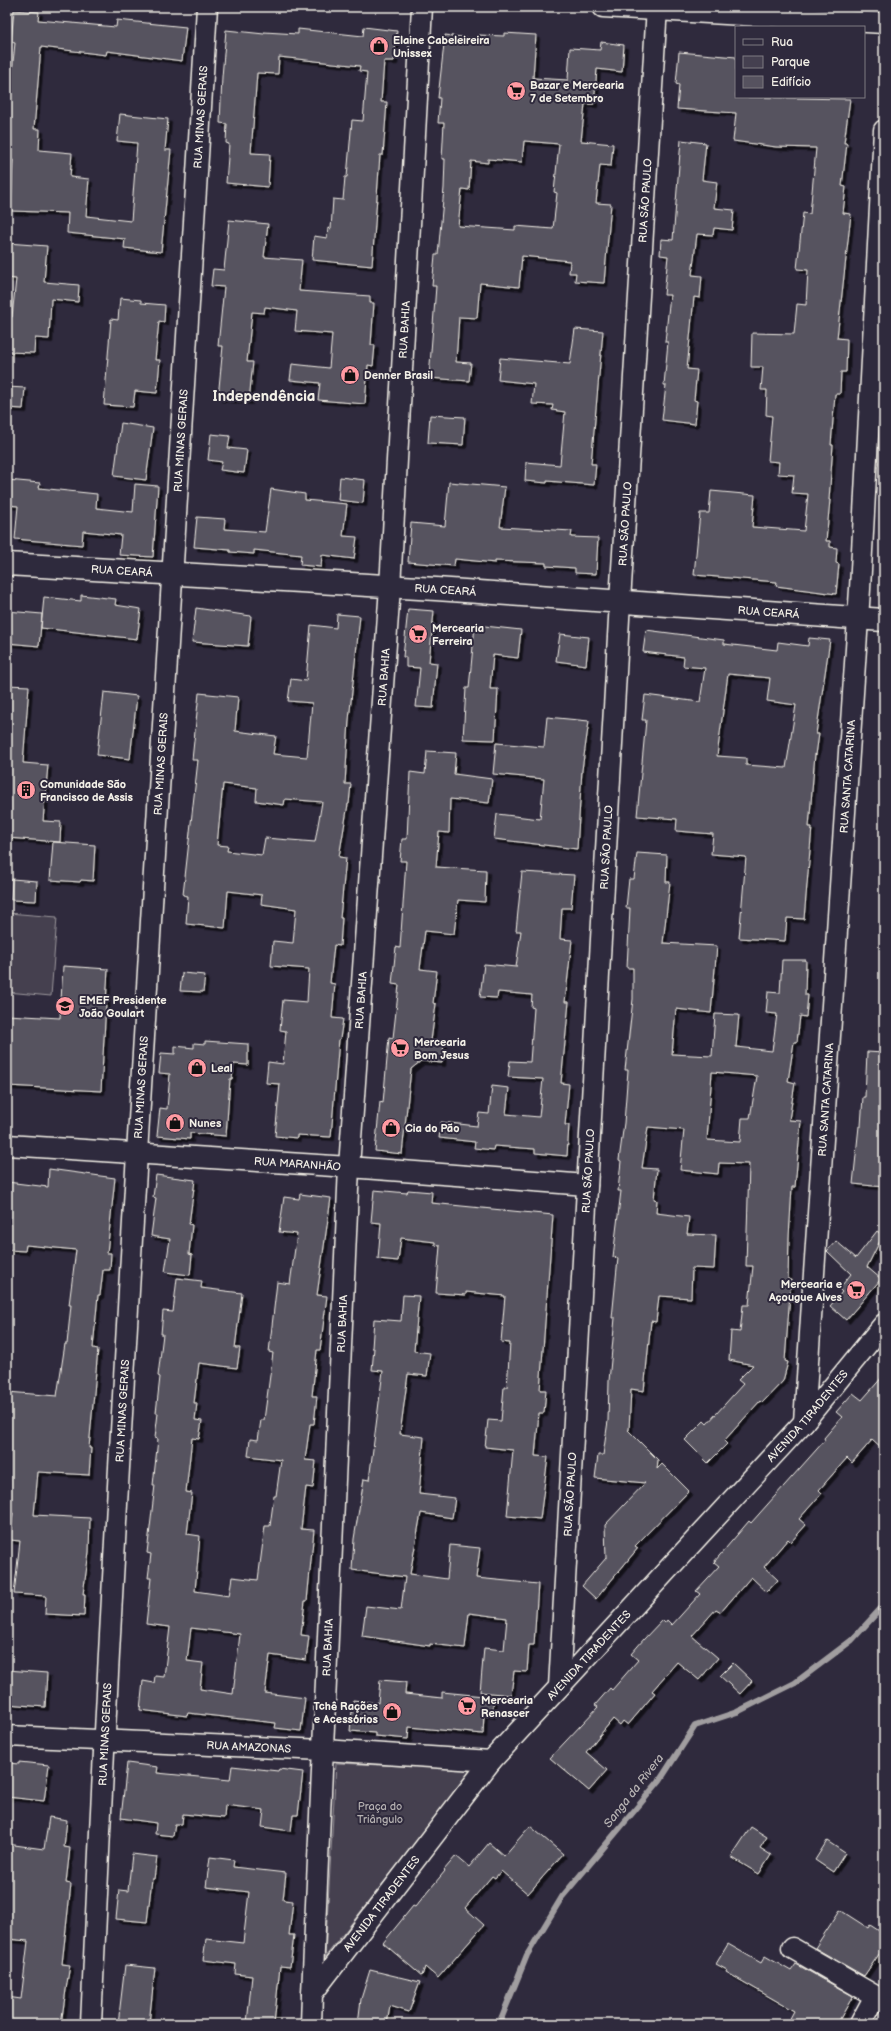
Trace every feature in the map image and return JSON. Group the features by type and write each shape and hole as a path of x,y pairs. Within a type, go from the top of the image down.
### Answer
{"street":[{"name":"RUA MINAS GERAIS","path":"91,2024 104,1742 136,1153 207,7"},
{"name":"RUA BAHIA","path":"312,1994 349,1167 390,587 422,7"},
{"path":"603,7 884,23"},
{"name":"RUA SÃO PAULO","path":"559,1688 620,601 657,9"},
{"name":"RUA SANTA CATARINA","path":"804,1422 858,618 884,130"},
{"name":"RUA CEARÁ","path":"7,564 620,601 884,620"},
{"name":"RUA MARANHÃO","path":"7,1145 349,1167 587,1185"},
{"name":"AVENIDA TIRADENTES","path":"312,1994 491,1761 804,1422 884,1324"},
{"name":"RUA AMAZONAS","path":"7,1736 104,1742 324,1750 491,1761"},
{"path":"792,1948 879,1998 860,2024"},
{"path":"311,2024 312,1994"}],"green space":[{"path":"8,913 57,917 51,996 7,992"},
{"name":"Praça do Triângulo","path":"336,1763 473,1769 325,1957"}],"building":[{"path":"14,10 39,12 38,20 116,27 117,20 186,27 182,61 107,51 106,55 41,47 34,129 40,129 39,150 72,153 70,177 89,179 86,216 131,221 137,143 117,141 120,114 168,119 165,150 171,150 161,252 124,248 125,239 67,233 68,213 11,211 13,160 7,159 7,120 15,43 11,42"},
{"path":"364,27 397,31 394,61 384,61 381,102 387,102 383,155 380,155 372,266 312,260 314,236 327,238 328,228 331,229 333,199 343,200 345,177 347,177 352,120 363,121 367,72 359,71 360,66 279,57 278,74 257,73 251,153 270,154 268,187 226,183 229,144 226,143 227,124 220,123 226,30 264,34 264,32 298,34 298,29 363,36"},
{"path":"504,33 536,35 533,78 568,80 570,48 600,50 601,42 624,45 622,72 597,69 594,104 585,104 581,141 613,144 611,166 600,165 596,203 611,204 604,283 575,281 576,273 569,273 570,261 522,256 519,287 480,283 477,318 459,317 456,362 471,363 469,381 429,378 436,286 432,286 435,255 438,255 444,188 445,159 442,159 444,123 438,123 440,98 438,98 445,35 478,39 479,35 504,36","holes":["524,141 559,144 554,192 557,193 553,229 515,226 515,230 458,226 462,189 469,190 471,161 488,163 488,159 522,162"]},
{"path":"679,52 735,57 735,98 850,99 844,143 847,143 842,186 846,187 843,213 851,214 837,338 847,339 846,372 841,372 840,394 835,394 831,445 833,445 830,500 826,541 830,541 830,547 837,548 836,563 839,564 836,594 776,586 777,582 694,575 700,513 709,513 711,491 755,495 752,527 804,531 808,494 792,493 794,475 778,474 779,462 768,461 772,416 766,415 767,390 761,390 763,367 751,367 752,333 794,334 797,304 806,305 808,270 797,269 803,213 810,214 816,148 776,147 733,141 736,113 677,109 679,85 676,84"},
{"path":"681,140 706,143 702,180 717,182 714,208 734,210 732,230 714,228 713,235 697,234 692,275 702,276 700,298 694,297 687,369 697,370 694,400 697,401 695,424 662,420 666,385 664,385 668,342 665,342 670,295 664,295 668,256 660,255 661,239 673,240"},
{"path":"229,220 268,224 264,257 302,260 299,291 370,296 370,303 374,303 371,345 375,345 373,366 368,365 365,404 318,400 320,383 290,380 292,364 329,368 332,334 295,331 297,311 265,307 264,313 252,312 247,362 253,362 249,401 218,398 223,346 218,346 224,287 211,286 213,269 224,270"},
{"path":"7,243 47,246 44,282 79,285 78,302 51,299 49,339 35,338 34,353 7,352 7,317 12,317 16,279 7,278"},
{"path":"120,298 141,300 141,303 165,305 164,322 159,321 155,360 160,360 157,393 135,391 133,407 104,405 111,319 118,320"},
{"path":"575,329 603,331 591,464 596,464 594,485 547,481 547,483 525,481 526,462 560,465 565,412 552,410 553,405 532,404 534,384 498,380 500,358 570,364"},
{"path":"7,387 25,388 23,409 7,408"},
{"path":"430,415 465,417 463,445 428,443"},
{"path":"121,423 153,428 146,480 114,476"},
{"path":"211,434 230,436 228,448 247,450 244,473 220,470 222,462 208,460"},
{"path":"340,477 365,480 363,503 338,500"},
{"path":"7,480 40,483 39,488 97,494 96,508 133,512 135,484 158,486 153,557 119,555 121,535 83,531 82,545 15,539 18,506 7,505"},
{"path":"449,482 505,487 500,527 572,531 571,537 598,538 596,574 575,573 575,568 546,566 546,563 495,561 495,563 455,559 454,566 408,562 411,523 445,526"},
{"path":"271,489 305,494 305,500 347,504 343,536 357,537 354,559 322,555 321,567 300,565 301,555 254,550 254,554 194,547 197,517 225,519 224,529 265,532"},
{"path":"81,595 116,599 115,605 141,609 137,639 41,628 44,597 81,601"},
{"path":"196,608 251,616 248,646 192,642"},
{"path":"408,609 434,611 429,662 437,663 433,708 416,707 420,668 406,667 406,657 403,657"},
{"path":"7,611 42,614 39,646 7,643"},
{"path":"337,614 360,616 349,720 345,784 351,784 349,804 339,857 346,858 340,918 342,918 340,946 334,945 330,983 335,984 332,1018 343,1019 339,1039 331,1137 297,1135 297,1138 275,1136 280,1084 266,1083 268,1062 283,1064 286,1031 280,1030 283,1000 307,1002 309,969 271,966 273,941 293,943 296,909 261,904 262,895 228,891 225,928 186,924 188,896 183,895 198,760 192,760 199,693 238,697 235,731 276,736 273,754 307,757 312,703 288,701 291,679 306,681 311,625 336,628","holes":["223,784 257,788 256,801 284,805 285,799 322,802 315,842 265,838 262,855 227,851 228,846 217,845"]},
{"path":"475,625 521,630 518,658 493,655 490,689 498,689 495,740 463,739 466,688 469,688"},
{"path":"646,630 724,640 724,644 777,650 778,642 808,646 809,638 830,640 816,734 819,734 816,755 815,754 809,827 812,827 804,919 787,918 785,941 739,938 746,857 711,854 713,834 676,831 677,819 637,816 646,720 642,720 645,695 700,702 705,668 683,666 684,657 643,652","holes":["728,674 770,678 767,701 796,705 786,768 746,765 746,758 717,756"]},
{"path":"560,634 589,637 586,665 556,661"},
{"path":"7,685 29,686 23,763 48,765 43,821 61,822 60,842 7,838"},
{"path":"104,692 137,696 130,759 97,755"},
{"path":"547,717 589,721 582,770 577,849 494,839 497,814 540,819 544,779 493,774 496,743 544,747"},
{"path":"427,751 456,753 454,774 492,779 489,803 450,799 449,833 439,832 436,867 486,870 485,902 458,900 454,934 425,931 420,969 437,971 433,1003 436,1004 431,1041 444,1043 442,1063 421,1061 411,1069 402,1154 375,1151 380,1102 383,1103 389,1037 393,1038 399,985 392,984 396,947 400,948 406,861 400,861 402,839 407,839 410,772 425,774"},
{"path":"53,842 95,845 93,881 81,880 80,882 50,880"},
{"path":"637,853 667,855 666,882 670,882 663,943 717,946 711,1013 676,1009 672,1054 712,1056 715,1014 739,1015 736,1047 772,1051 777,1014 766,1013 768,992 780,993 782,960 806,960 805,995 808,995 806,1017 800,1016 797,1042 794,1042 788,1081 795,1083 789,1120 801,1121 795,1187 792,1187 789,1237 788,1280 791,1280 785,1361 788,1362 783,1381 762,1403 760,1401 724,1441 727,1444 708,1463 685,1440 704,1421 707,1424 743,1384 738,1380 753,1365 729,1360 731,1331 740,1332 743,1305 749,1305 753,1266 746,1266 749,1164 719,1163 718,1174 680,1170 684,1130 648,1127 642,1168 657,1169 654,1199 657,1200 656,1213 689,1217 687,1234 716,1235 714,1269 692,1268 691,1298 659,1296 656,1322 651,1321 644,1391 631,1389 628,1430 658,1460 657,1469 662,1464 689,1491 635,1546 638,1548 596,1599 582,1586 606,1558 605,1525 645,1483 595,1478 598,1455 603,1455 608,1421 609,1381 615,1318 612,1318 618,1258 613,1257 621,1191 618,1191 621,1161 619,1160 624,1123 628,1070 625,1070 633,999 633,968 627,968 630,908 626,908 629,879 634,879","holes":["712,1072 757,1076 750,1118 742,1118 740,1142 707,1140"]},
{"path":"522,872 574,875 571,908 562,908 560,939 572,940 565,1002 569,1002 561,1083 569,1084 565,1125 569,1125 567,1156 535,1153 535,1149 494,1146 493,1150 474,1148 475,1142 439,1138 441,1122 477,1126 479,1113 489,1114 492,1086 509,1088 506,1114 539,1117 543,1079 508,1077 510,1061 530,1062 534,1008 531,1007 532,995 498,992 497,998 480,997 484,964 516,967 521,931 516,931"},
{"path":"12,879 37,881 36,901 11,900"},
{"path":"63,966 108,969 101,1091 7,1086 7,1015 60,1018"},
{"path":"182,973 205,975 203,992 180,991"},
{"path":"205,1041 248,1044 248,1065 234,1064 232,1079 230,1079 226,1136 190,1133 190,1139 157,1136 160,1108 167,1109 170,1074 159,1073 161,1053 175,1054 175,1046 194,1048 194,1043 205,1044"},
{"path":"867,1052 884,1053 884,1187 853,1184 859,1126 861,1126 863,1097 865,1097"},
{"path":"49,1169 115,1178 107,1253 111,1253 110,1270 103,1270 100,1295 98,1295 93,1348 98,1349 89,1448 91,1448 89,1475 38,1472 34,1515 90,1518 89,1552 83,1594 85,1594 84,1616 45,1614 46,1596 14,1594 20,1541 10,1540 13,1513 7,1512 7,1392 57,1396 65,1344 67,1344 71,1305 69,1305 76,1250 26,1245 25,1251 8,1250 10,1217 7,1216 7,1182 48,1187"},
{"path":"156,1175 195,1180 189,1224 192,1225 189,1254 192,1255 190,1275 165,1272 170,1239 151,1236 156,1198 153,1197"},
{"path":"374,1190 407,1193 408,1190 432,1192 431,1203 553,1215 540,1390 546,1390 544,1413 539,1413 535,1456 548,1457 540,1519 507,1516 513,1450 485,1447 488,1420 501,1421 504,1387 507,1387 510,1343 501,1342 505,1296 466,1292 466,1295 436,1293 440,1246 435,1245 435,1242 401,1238 398,1261 378,1259 381,1223 371,1222"},
{"path":"300,1194 331,1198 317,1295 327,1296 320,1350 317,1350 312,1396 317,1396 314,1424 310,1424 305,1460 316,1461 313,1488 306,1487 301,1529 314,1530 307,1601 305,1601 301,1635 309,1636 306,1660 270,1655 265,1693 305,1698 301,1731 275,1728 276,1723 188,1713 187,1716 140,1710 143,1681 154,1683 155,1676 164,1677 170,1627 146,1624 151,1578 148,1578 151,1554 147,1553 155,1485 153,1485 158,1439 155,1438 158,1413 156,1413 160,1377 158,1376 163,1334 161,1334 163,1311 173,1312 177,1278 202,1281 201,1288 242,1293 235,1348 240,1348 237,1368 199,1363 194,1403 197,1403 195,1420 202,1421 199,1439 192,1438 186,1492 192,1493 187,1534 200,1536 195,1591 229,1596 232,1577 258,1580 265,1526 270,1526 274,1496 276,1496 281,1460 248,1456 250,1439 258,1440 261,1420 264,1420 273,1353 269,1352 277,1282 290,1284 297,1234 279,1232 284,1197 299,1199","holes":["191,1628 240,1634 233,1694 200,1689 203,1663 187,1661"]},
{"name":"Mercearia e Açougue Alves","path":"877,1231 883,1235 867,1267 881,1279 846,1320 830,1306 842,1292 839,1289 851,1274 827,1251 836,1241 856,1258"},
{"path":"403,1295 419,1296 414,1351 430,1353 427,1376 408,1374 400,1434 424,1437 419,1494 455,1498 452,1518 421,1513 410,1574 447,1579 450,1545 480,1548 476,1578 538,1584 534,1645 529,1645 527,1672 514,1671 511,1695 480,1692 484,1648 504,1650 507,1618 469,1613 465,1648 430,1644 430,1646 362,1636 366,1606 401,1610 405,1577 352,1570 354,1539 364,1479 369,1480 383,1371 372,1370 374,1319 401,1321"},
{"path":"884,1375 884,1451 872,1440 852,1463 847,1458 819,1490 822,1493 799,1519 806,1525 791,1542 788,1539 764,1567 778,1580 767,1592 751,1577 721,1612 716,1609 692,1636 718,1658 699,1680 677,1662 652,1691 655,1693 628,1725 623,1721 620,1725 613,1719 586,1752 607,1770 589,1791 550,1758 598,1707 595,1705 610,1688 612,1690 638,1660 631,1654 644,1639 662,1620 665,1623 667,1620 672,1625 700,1594 696,1591 719,1566 714,1562 749,1521 751,1523 825,1440 824,1438 842,1417 836,1412 853,1393 862,1400"},
{"path":"733,1663 752,1681 740,1694 720,1676"},
{"path":"7,1670 47,1673 45,1707 7,1704"},
{"path":"380,1680 406,1682 405,1694 442,1698 442,1692 494,1697 492,1715 484,1714 483,1734 409,1727 408,1739 375,1736 375,1733 350,1731 353,1700 378,1703"},
{"path":"19,1762 49,1765 44,1801 7,1797 7,1763 19,1764"},
{"path":"127,1763 158,1767 157,1773 230,1780 232,1766 303,1772 298,1815 293,1815 291,1831 262,1827 264,1810 225,1805 224,1818 183,1814 182,1824 175,1824 173,1836 155,1834 156,1823 121,1818"},
{"path":"49,1817 67,1820 64,1847 70,1848 66,1883 71,1884 62,1964 70,1965 61,2024 18,2024 7,2021 7,1997 21,1999 28,1941 7,1939 7,1844 44,1849"},
{"path":"530,1826 563,1854 528,1894 501,1871 495,1878 492,1876 465,1908 484,1925 438,1978 425,1967 422,1976 383,1943 413,1906 415,1907 456,1856 469,1867 489,1843 504,1856"},
{"path":"751,1827 767,1837 760,1848 771,1855 759,1874 731,1857"},
{"path":"827,1841 845,1853 833,1872 815,1860"},
{"path":"132,1854 157,1857 154,1879 152,1879 147,1922 116,1919 119,1890 128,1891"},
{"path":"210,1857 234,1860 233,1867 286,1873 283,1900 293,1901 289,1935 294,1935 290,1967 280,1966 274,2024 247,2023 252,1976 235,1974 236,1964 203,1960 206,1939 243,1943 249,1892 206,1887"},
{"path":"840,1910 868,1928 870,1925 884,1934 884,1947 864,1976 815,1948"},
{"path":"728,1944 761,1963 765,1956 791,1971 796,1964 853,1996 837,2024 787,2024 794,2011 726,1972 727,1970 716,1964"},
{"path":"125,1965 155,1968 149,2024 118,2024"},
{"path":"370,1970 420,1982 409,2012 390,2006 387,2024 358,2024 361,1999"}],"waterway":[{"name":"Sanga da Rivera","path":"502,2024 501,2019 527,1955 562,1897 660,1780 695,1726 737,1712 795,1683 852,1640 884,1605"}],"place":[{"name":"Elaine Cabeleireira Unissex","path":"379,46"},
{"name":"Bazar e Mercearia 7 de Setembro","path":"516,91"},
{"name":"Denner Brasil","path":"350,375"},
{"name":"Mercearia Ferreira","path":"418,634"},
{"name":"Comunidade São Francisco de Assis","path":"26,790"},
{"name":"EMEF Presidente João Goulart","path":"65,1006"},
{"name":"Mercearia Bom Jesus","path":"400,1048"},
{"name":"Leal","path":"197,1068"},
{"name":"Nunes","path":"175,1123"},
{"name":"Cia do Pão","path":"391,1128"},
{"name":"Mercearia e Açougue Alves","path":"856,1290"},
{"name":"Mercearia Renascer","path":"467,1706"},
{"name":"Tchê Rações e Acessórios","path":"392,1712"}],"district":[{"name":"Independência","path":"264,396"}]}
